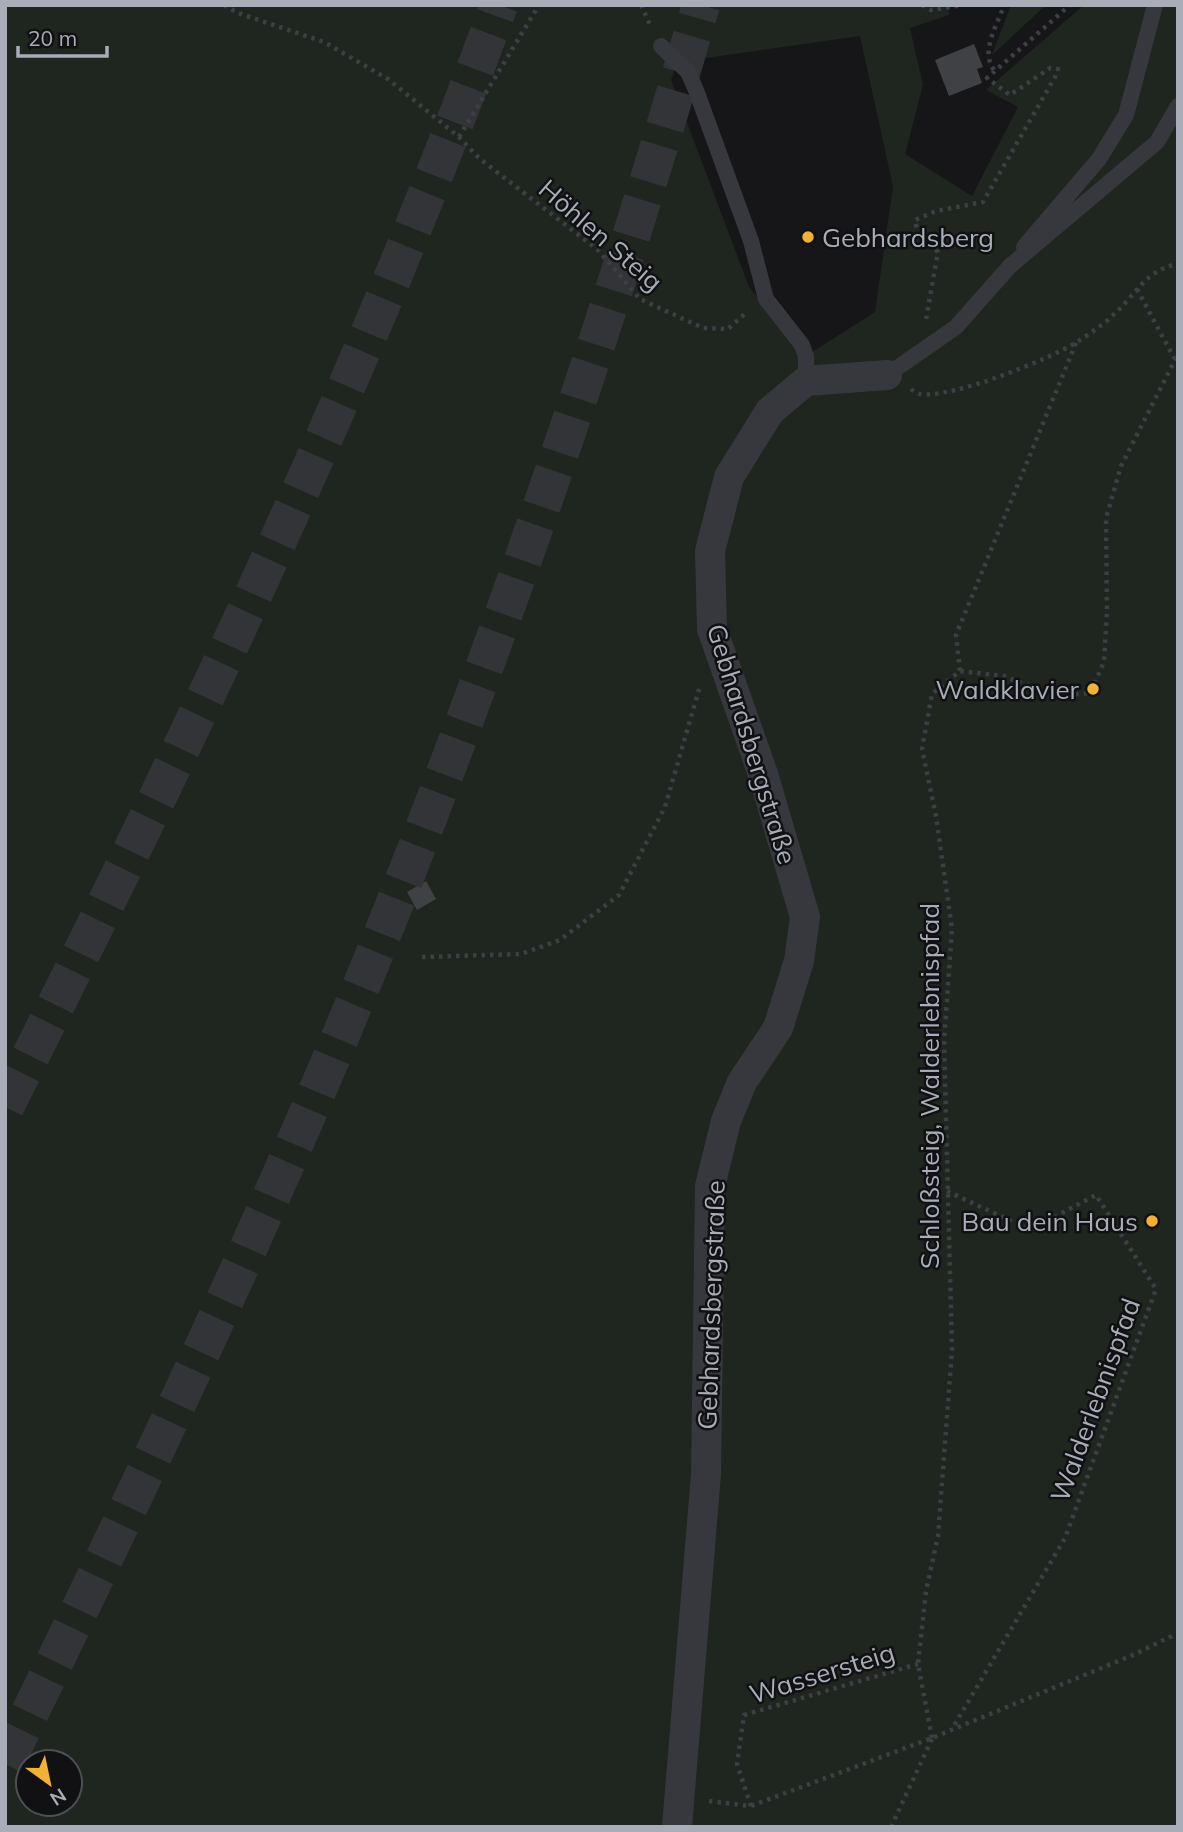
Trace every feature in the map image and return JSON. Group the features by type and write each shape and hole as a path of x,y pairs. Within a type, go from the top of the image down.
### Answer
{"street":[{"path":"806,381 887,375"},
{"name":"Gebhardsbergstraße","path":"677,1827 706,1474 710,1186 726,1121 742,1082 778,1028 799,961 804,918 763,774 712,629 710,551 729,477 769,411 806,381"}],"lane":[{"path":"887,375 956,327 1099,159 1126,114 1155,5"},
{"path":"662,46 688,72 696,90 751,241 766,299 803,345 806,381"},
{"path":"1010,266 1157,142 1178,106"}],"path":[{"name":"Höhlen Steig","path":"224,5 238,13 324,42 388,79 460,137 480,159 598,250 640,299 703,328 728,329 766,299"},
{"path":"460,137 539,5"},
{"path":"922,5 931,10 963,5"},
{"path":"994,70 989,62 988,50 1004,5"},
{"path":"922,351 938,252 918,234 915,220 936,211 983,202 1058,69 1050,68 1010,95 987,78 1070,5"},
{"path":"887,375 919,394 965,388 1018,369 1076,343 1113,316 1137,289 1163,267 1178,264"},
{"path":"1076,343 956,635 960,671 1004,676 1056,696 1090,693 1104,662 1107,611 1106,518 1121,466 1176,356 1137,289"},
{"name":"Schloßsteig, Walderlebnispfad","path":"932,1738 918,1664 926,1591 938,1536 952,1350 944,1041 952,929 936,816 922,748 932,694 960,671"},
{"path":"422,957 521,954 560,940 619,895 664,807 703,675"},
{"name":"Walderlebnispfad","path":"947,1191 1030,1230 1096,1195 1156,1289 1065,1538 952,1729"},
{"path":"680,1797 751,1806 932,1738 1133,1655 1178,1633"},
{"name":"Wassersteig","path":"751,1806 737,1765 744,1715 918,1664"},
{"path":"891,1827 932,1738"}],"shaded area":[{"path":"5,5 948,5 949,15 910,28 923,85 905,154 972,196 1018,107 986,90 1084,5 1178,5 1178,1827 5,1827","holes":["860,36 893,187 875,312 806,356 749,287 671,80 678,62"]},
{"path":"1011,5 1046,5 992,55"}],"building":[{"path":"974,44 983,67 977,69 982,83 949,96 935,60"},
{"path":"426,881 436,899 417,910 407,892"}],"tunnel":[{"path":"5,1107 204,700 330,425 446,146 499,5"},
{"path":"5,1764 115,1537 221,1308 372,961 533,533 637,217 701,5"}],"place":[{"name":"Gebhardsberg","path":"808,237"},
{"name":"Waldklavier","path":"1093,689"},
{"name":"Bau dein Haus","path":"1152,1221"}]}
